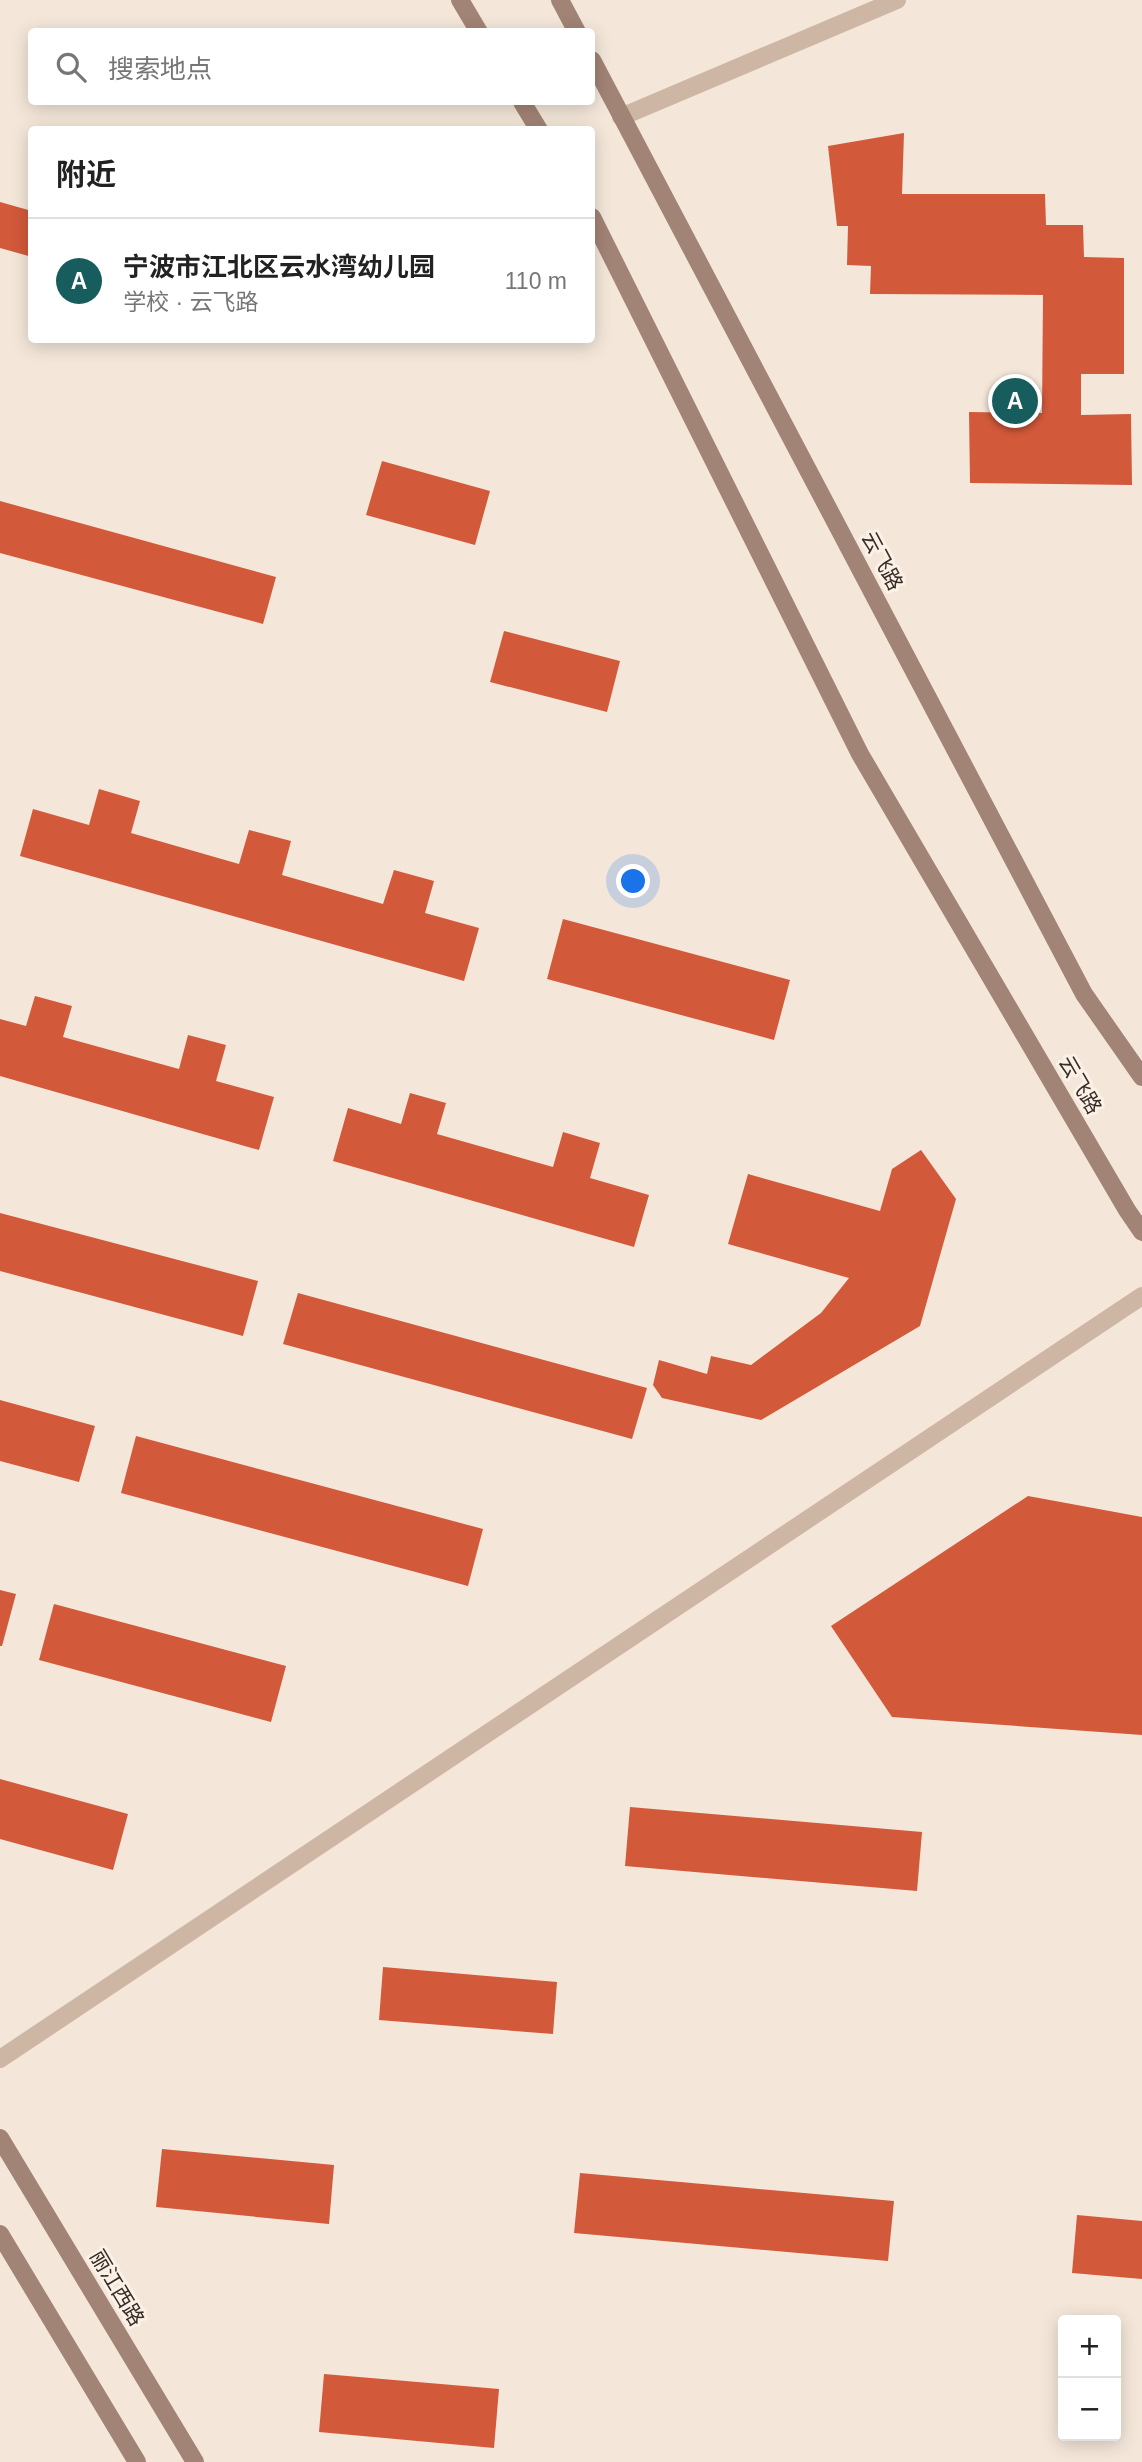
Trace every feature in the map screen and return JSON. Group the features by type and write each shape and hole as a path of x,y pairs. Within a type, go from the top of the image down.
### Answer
{"main road":[{"path":"460,0 477,28"},
{"path":"560,0 575,28"},
{"name":"云飞路","path":"595,66 1084,994 1142,1077"},
{"path":"524,105 537,126"},
{"name":"云飞路","path":"595,223 860,754 1142,1232"},
{"name":"丽江西路","path":"0,2138 195,2462"},
{"path":"0,2234 137,2462"}],"street":[{"path":"621,117 897,0"},
{"path":"0,2059 1142,1296"}],"building":[{"path":"904,133 902,194 1045,194 1046,225 1083,225 1084,257 1124,258 1124,374 1081,374 1081,415 1131,414 1132,485 970,483 969,412 1042,413 1043,295 870,294 871,266 847,265 848,226 837,226 828,146"},
{"path":"0,202 28,210 28,256 0,248"},
{"path":"382,461 490,491 475,545 366,515"},
{"path":"0,501 276,577 263,624 0,553"},
{"path":"504,631 620,661 607,712 490,682"},
{"path":"99,789 140,801 131,833 239,864 249,830 291,841 282,875 383,904 394,870 434,881 425,913 479,928 464,981 20,856 33,809 89,825"},
{"path":"563,919 790,980 774,1040 547,979"},
{"path":"35,996 72,1006 63,1037 179,1069 188,1035 226,1045 216,1081 274,1097 259,1150 0,1076 0,1019 26,1026"},
{"path":"410,1093 446,1103 437,1134 553,1167 563,1132 600,1143 590,1178 649,1195 634,1247 333,1161 348,1108 401,1124"},
{"path":"921,1150 956,1199 920,1326 761,1420 662,1398 653,1385 659,1360 707,1374 711,1356 751,1365 821,1313 849,1278 728,1244 748,1174 880,1211 892,1169"},
{"path":"0,1213 258,1281 243,1336 0,1271"},
{"path":"298,1293 647,1388 632,1439 283,1344"},
{"path":"0,1400 95,1426 79,1482 0,1461"},
{"path":"136,1436 483,1529 468,1586 121,1493"},
{"path":"1028,1496 1142,1517 1142,1735 892,1717 831,1626"},
{"path":"0,1590 16,1594 2,1646 0,1646"},
{"path":"54,1604 286,1666 271,1722 39,1660"},
{"path":"0,1779 128,1814 113,1870 0,1839"},
{"path":"630,1807 922,1832 917,1891 625,1866"},
{"path":"383,1967 557,1982 553,2034 379,2020"},
{"path":"162,2149 334,2165 329,2224 156,2207"},
{"path":"580,2173 894,2201 888,2261 574,2233"},
{"path":"1077,2215 1142,2221 1142,2279 1072,2273"},
{"path":"324,2374 499,2389 494,2448 319,2432"}],"place":[{"name":"宁波市江北区云水湾幼儿园","path":"1015,401"}]}
